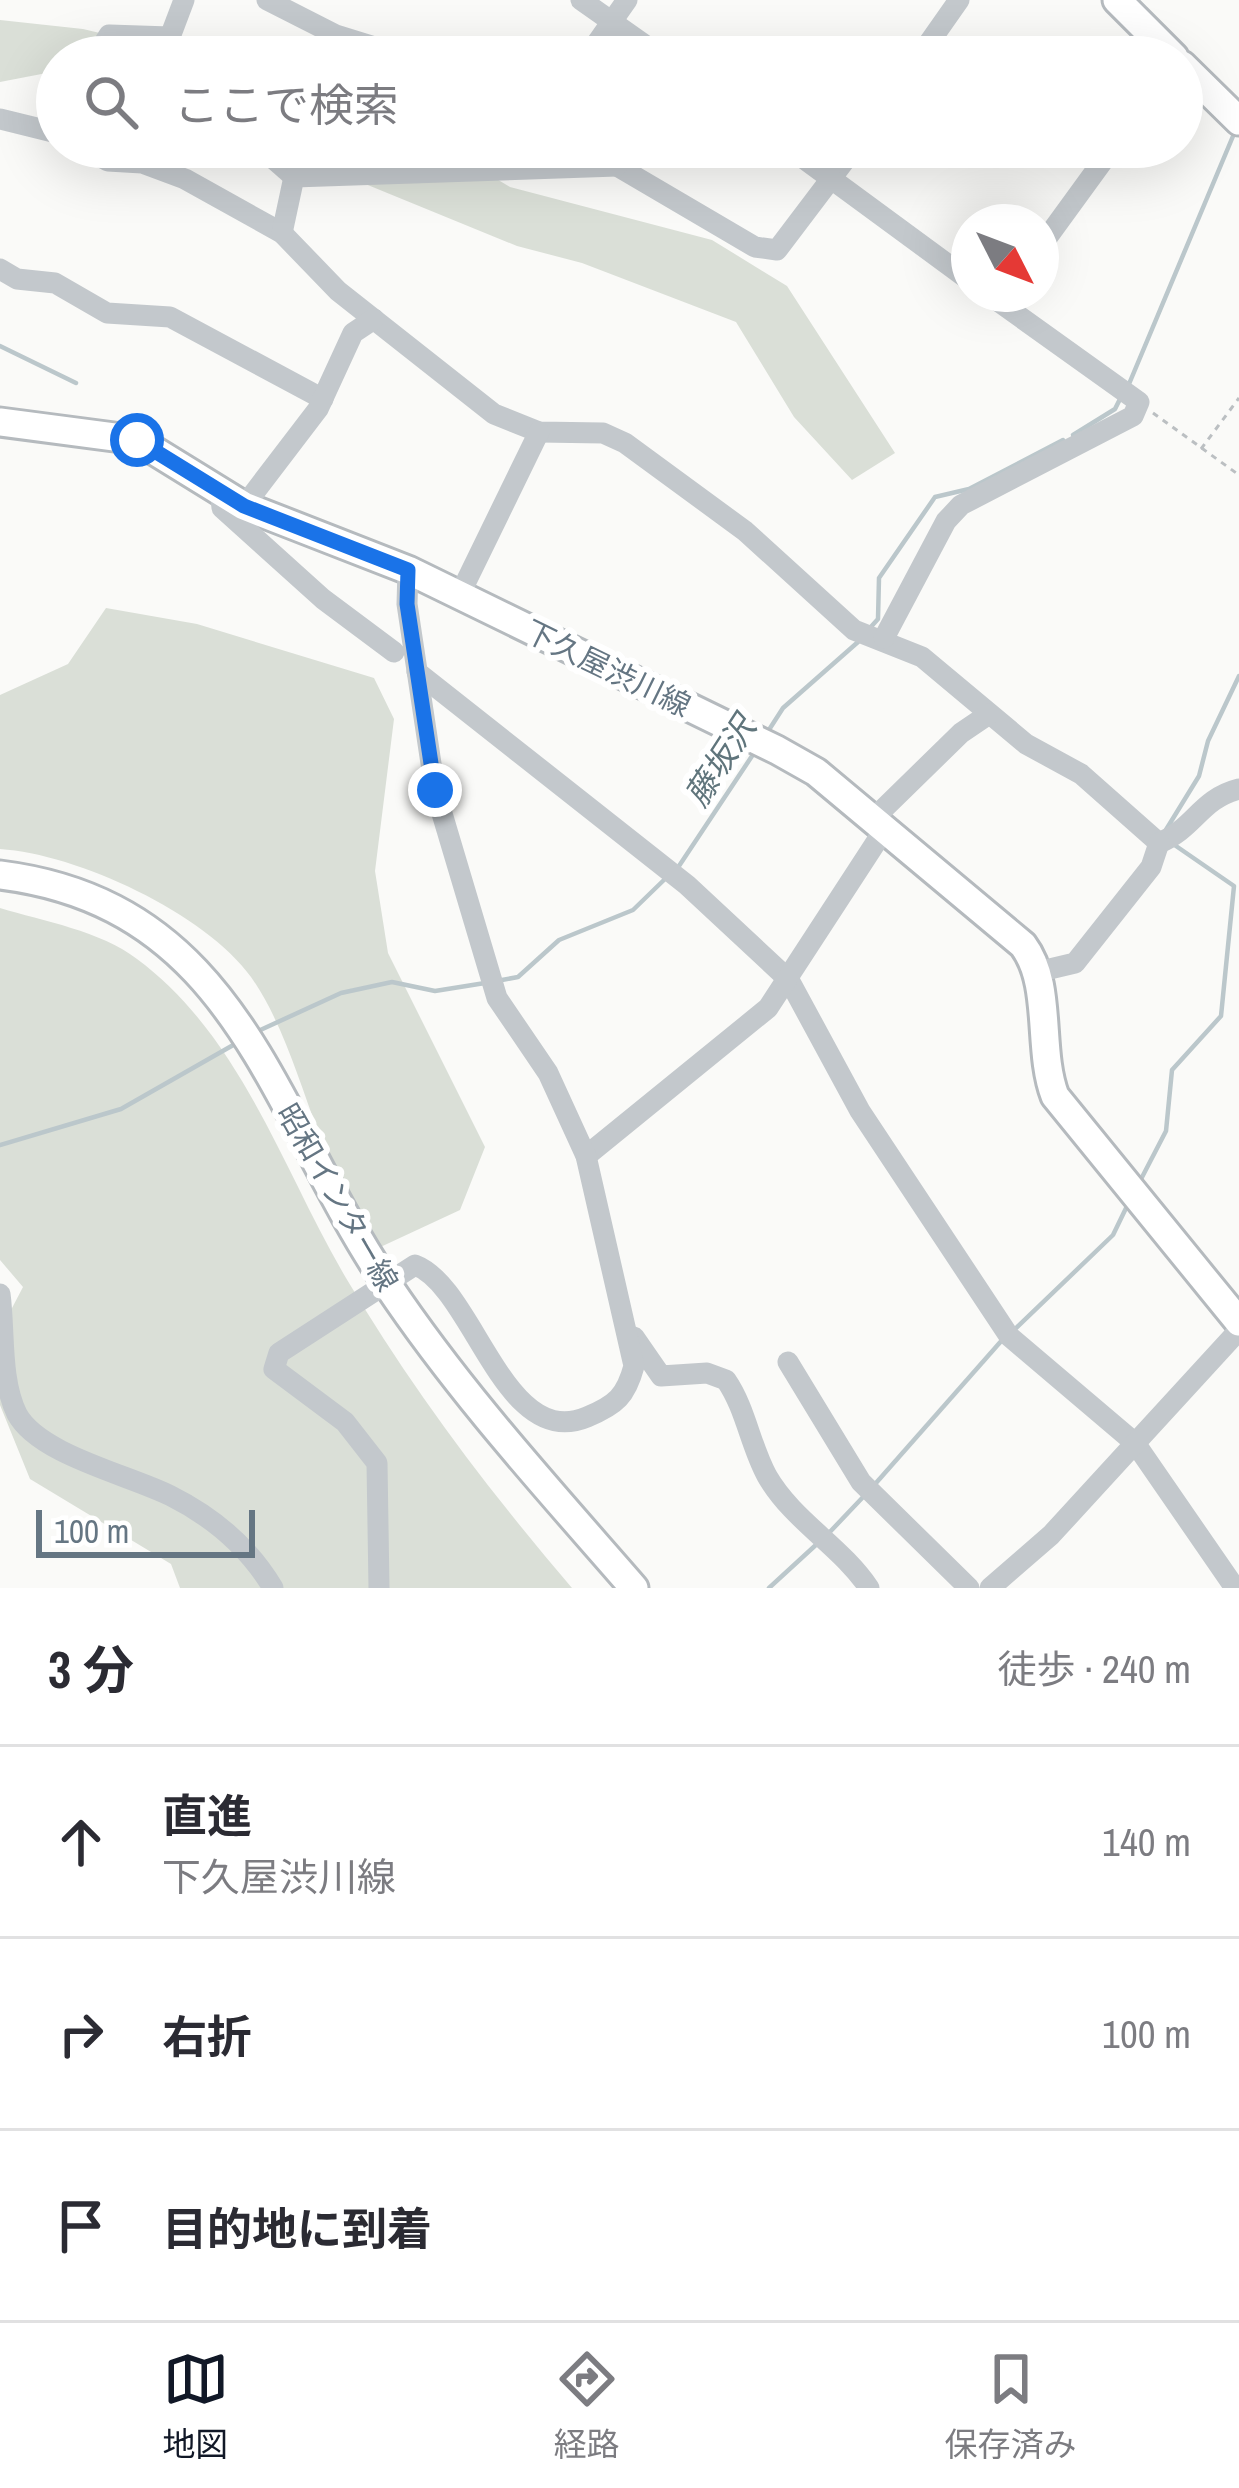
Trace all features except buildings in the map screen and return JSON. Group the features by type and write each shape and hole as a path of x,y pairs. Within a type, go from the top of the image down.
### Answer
{"main road":[{"path":"1117,0 1153,36"},
{"path":"1203,86 1230,112"},
{"name":"下久屋渋川線","path":"0,422 137,440 232,497 460,594 778,750 816,772 1010,933 1037,972"},
{"name":"昭和インター線","path":"4,876 58,883 129,914 187,959 253,1049 385,1282 474,1403 634,1588"},
{"path":"1037,972 1044,1068 1055,1096 1239,1326"}],"street":[{"path":"171,36 184,0"},
{"path":"267,0 339,36"},
{"path":"581,0 632,36"},
{"path":"602,36 627,0"},
{"path":"934,36 959,0"},
{"path":"0,119 36,128"},
{"path":"155,168 185,179 282,233 338,291 494,414 538,432 603,433 626,443 745,531 854,630 884,638 922,657 988,714 1060,766 1082,774 1159,843"},
{"path":"284,168 294,177 558,168"},
{"path":"620,168 755,248 777,250 839,168"},
{"path":"818,168 951,267"},
{"path":"1059,221 1097,168"},
{"path":"282,233 294,177"},
{"path":"0,268 17,279 55,283 107,313 170,316 322,399"},
{"path":"884,638 946,521 961,505 1133,416 1139,402 1018,312"},
{"path":"374,319 353,333 322,399 222,508 323,599 394,652"},
{"path":"460,594 538,432"},
{"path":"379,1588 377,1463 345,1422 274,1370 279,1353 415,1264 438,1280 512,1386 549,1422 570,1424 614,1406 628,1391 634,1366 586,1156 548,1073 496,998 435,790 407,604 408,570"},
{"path":"417,672 687,885 789,980 860,1111 1009,1336 1136,1443 1235,1588"},
{"path":"586,1156 730,1042 789,980 878,825 961,733 988,714"},
{"path":"1159,843 1182,835 1212,796 1239,789"},
{"path":"1037,972 1075,963 1151,867 1159,843"},
{"path":"0,1294 8,1378 15,1410 27,1428 64,1450 172,1496 226,1530 274,1588"},
{"path":"991,1588 1051,1534 1239,1326"},
{"path":"629,1329 661,1376 707,1373 726,1380 767,1476 808,1528 858,1571 869,1588"},
{"path":"788,1362 861,1482 969,1588"}],"path":[{"path":"1202,449 1239,398"},
{"path":"1139,402 1239,475"}],"shaded area":[{"path":"0,20 112,36 36,36 36,75 0,82"},
{"path":"326,168 478,168 510,187 712,240 787,286 895,453 852,480 794,417 736,322 582,263 517,246"},
{"path":"106,608 197,624 374,678 394,719 375,871 388,953 485,1147 460,1210 374,1250 310,1154 318,1131 289,1052 262,994 230,953 172,910 137,891 65,862 0,849 0,695 68,664"},
{"path":"0,908 123,949 174,991 205,1026 257,1107 346,1278 397,1359 481,1476 572,1588 180,1588 171,1564 30,1479 0,1405 0,1331 23,1287 0,1260"}],"waterway":[{"name":"藤坂沢","path":"1129,384 1236,129"},
{"path":"0,346 76,383"},
{"name":"藤坂沢","path":"1073,435 1115,409 1120,399"},
{"name":"藤坂沢","path":"869,629 878,619 879,578 935,497 969,489 1063,440"},
{"name":"藤坂沢","path":"765,736 783,708 858,642"},
{"path":"1164,833 1199,776 1208,741 1239,676"},
{"name":"藤坂沢","path":"679,866 756,750"},
{"path":"1139,1183 1166,1131 1172,1070 1221,1016 1234,886 1176,846"},
{"name":"藤坂沢","path":"502,980 518,977 559,940 633,910 666,878"},
{"name":"藤坂沢","path":"256,1032 341,993 392,982 435,991 485,983"},
{"name":"藤坂沢","path":"0,1145 121,1109 235,1044"},
{"path":"1012,1332 1113,1235 1128,1204"},
{"path":"876,1483 1003,1339"},
{"path":"827,1535 864,1496"},
{"path":"769,1588 818,1543"}],"route":[{"path":"137,440 244,506 408,570 407,604 435,790"}]}
